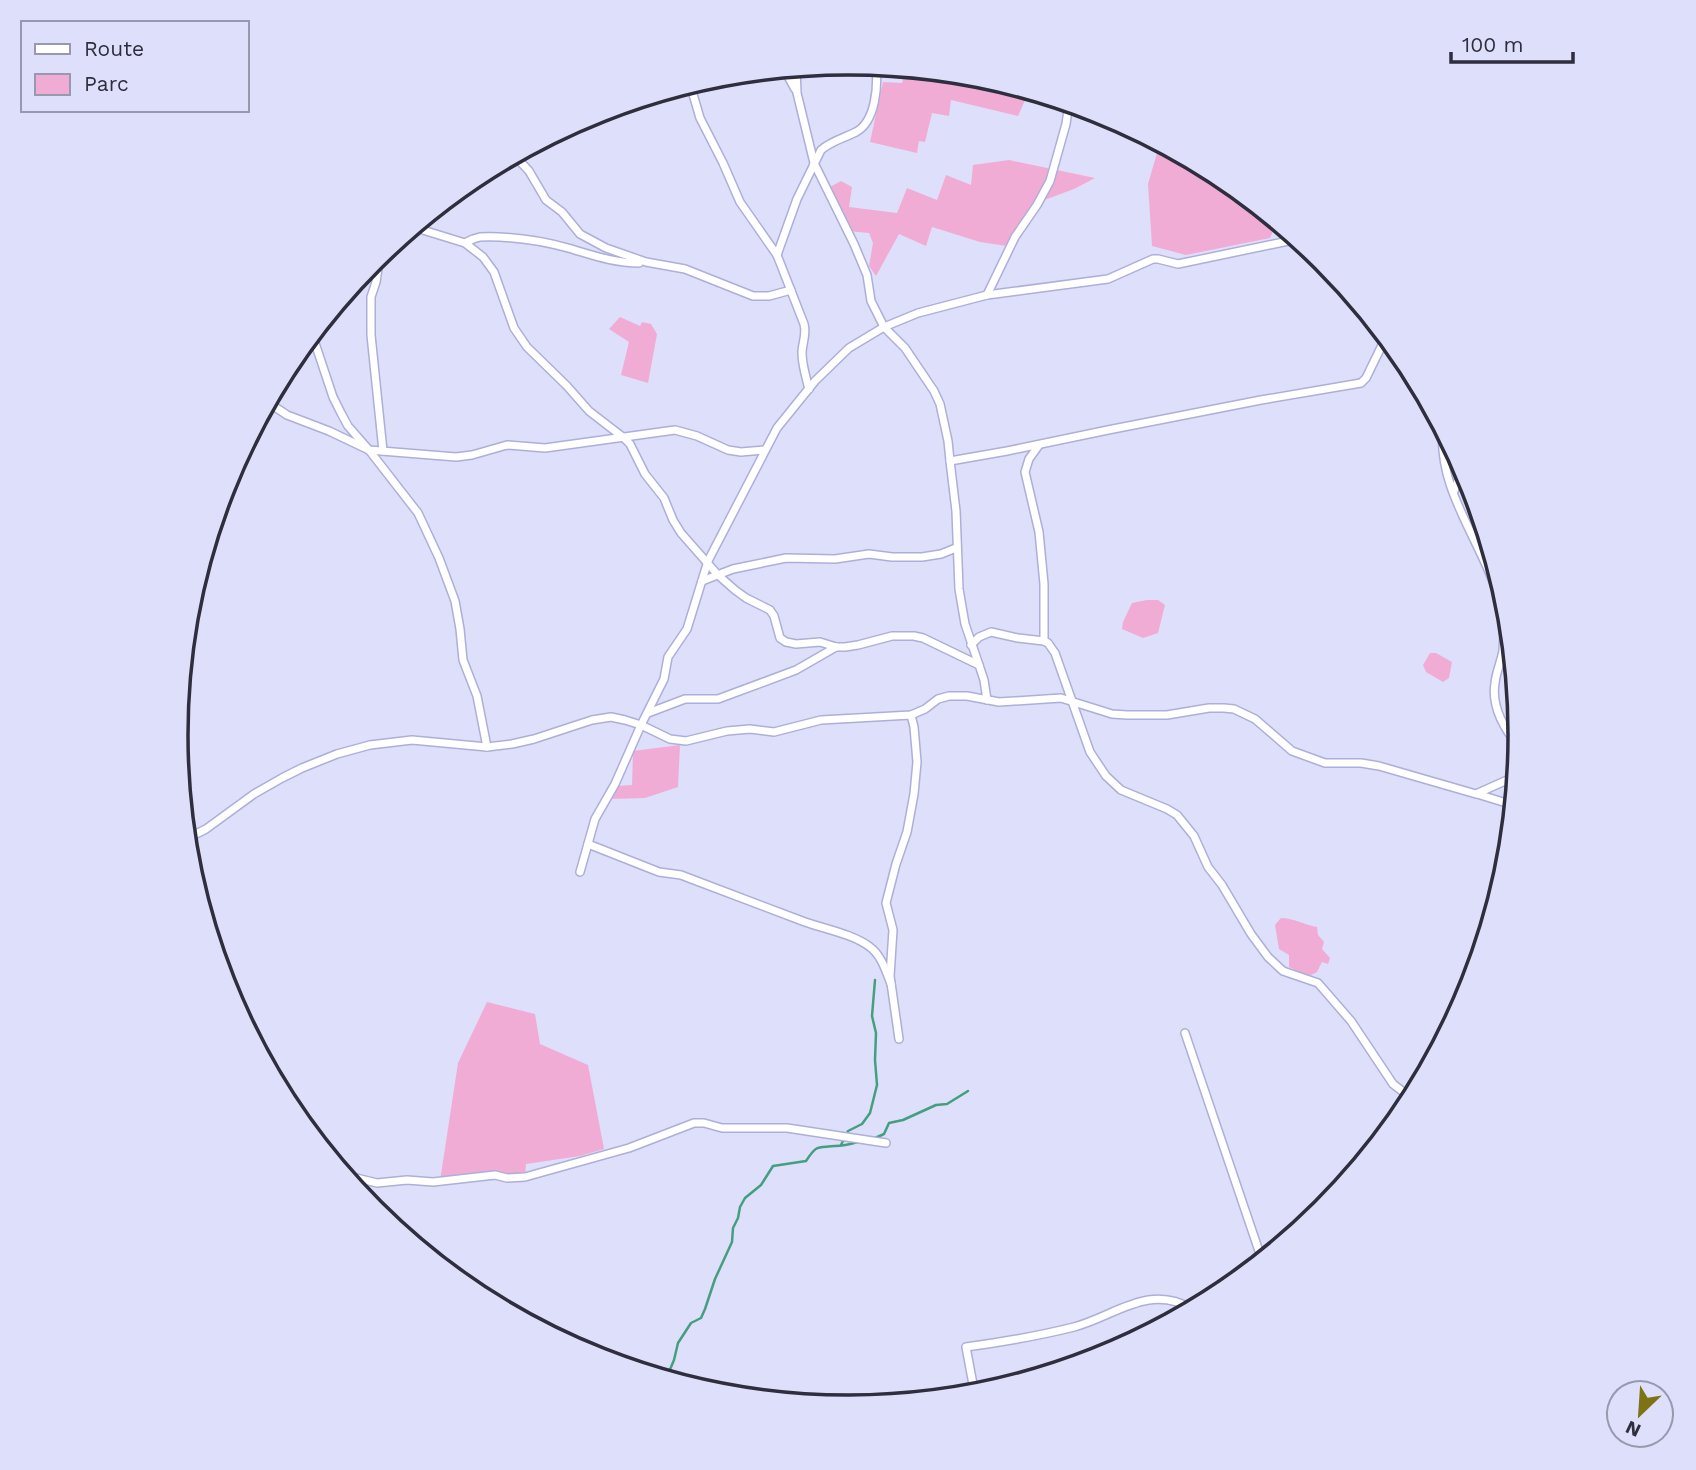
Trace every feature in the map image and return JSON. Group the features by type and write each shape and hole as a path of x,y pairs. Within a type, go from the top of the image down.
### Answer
{"street":[{"path":"777,255 797,199 821,150 858,131 868,121 877,88 876,76"},
{"path":"789,78 797,93"},
{"path":"796,78 797,93 814,163 854,244 868,280 870,301 884,327 905,348 940,404 948,442 956,511 959,589 965,624 984,680 987,700"},
{"path":"693,94 698,113 741,206 777,255 806,328 802,353 809,389"},
{"path":"987,295 1015,237 1050,181 1068,113"},
{"path":"522,162 546,200 562,212 580,234 607,248 646,262 685,269 753,296 768,296 791,290"},
{"path":"423,230 465,243 483,257 494,272 514,328 527,347 589,411 624,438 645,474 664,498 681,533 718,575 740,594 770,610 780,638 796,644 820,642 836,647 859,645 892,636 914,636 979,666"},
{"path":"465,243 480,237 525,239 603,259 646,262"},
{"path":"580,872 595,819 615,784 664,679 668,657 687,629 708,561 780,423 849,348 884,327 924,311 987,295 1108,279 1153,259 1178,264 1286,242"},
{"path":"377,272 371,297 371,335 383,451"},
{"path":"316,345 333,397 348,426 418,513 429,534 453,592 458,611 463,660 477,696 487,747"},
{"path":"950,461 1361,383 1366,379 1381,347"},
{"path":"276,407 287,415 369,450 456,457 507,445 545,449 675,430 697,436 728,450 765,450"},
{"path":"1039,445 1029,459 1025,472 1039,532 1044,584 1044,641"},
{"path":"1442,448 1444,463 1454,491 1485,564"},
{"path":"1454,491 1458,482"},
{"path":"702,581 733,569 793,557 835,559 869,554 922,557 957,548"},
{"path":"971,645 979,637 991,632 1048,643 1055,653 1090,752 1113,783 1121,790 1177,815 1194,836 1208,867 1268,957 1288,973 1318,983 1351,1021 1393,1084 1403,1091"},
{"path":"648,713 685,699 718,699 796,670 836,647"},
{"path":"1502,654 1494,685 1495,702 1508,730"},
{"path":"196,834 254,794 302,768 370,745 412,740 487,747 534,740 592,720 611,717 641,725 670,739 685,741 727,731 750,729 774,732 821,720 911,715 949,695 1008,701 1050,697 1127,715 1167,715 1209,708 1234,709 1255,719 1292,751 1311,759 1379,766 1504,802"},
{"path":"899,1040 891,984 893,930 886,903 907,832 917,772 911,715"},
{"path":"1476,794 1506,781"},
{"path":"588,844 659,872 681,875 860,941 878,955 891,984"},
{"path":"1185,1032 1259,1251"},
{"path":"360,1179 377,1183 407,1180 433,1182 495,1175 525,1178 629,1149 694,1123 722,1128 787,1128 886,1143"},
{"path":"973,1383 966,1347 1019,1340 1072,1327 1140,1301 1171,1300 1181,1304"}],"green space":[{"path":"903,78 934,81 1025,100 1018,116 951,100 949,116 932,113 925,142 919,141 917,153 870,142 883,82 902,83"},
{"path":"1157,153 1215,186 1273,231 1270,238 1186,255 1152,246 1148,184"},
{"path":"1009,160 1095,178 1039,202 1013,233 1007,246 980,242 932,227 926,246 899,234 876,276 869,266 873,243 869,233 847,231 828,188 841,181 852,187 849,207 897,213 907,188 937,200 946,175 971,185 973,165"},
{"path":"620,317 640,326 642,322 651,324 657,334 648,383 621,375 629,342 609,329"},
{"path":"1158,600 1165,605 1158,633 1143,638 1122,629 1132,603"},
{"path":"1430,653 1436,653 1452,662 1449,678 1443,682 1426,672 1423,665"},
{"path":"680,745 678,787 645,798 609,799 614,786 632,785 633,751"},
{"path":"1281,918 1317,927 1318,935 1324,942 1322,949 1330,958 1328,964 1322,962 1317,972 1309,976 1289,967 1289,955 1279,949 1275,925"},
{"path":"487,1002 535,1014 540,1044 588,1065 604,1149 580,1156 526,1164 525,1177 440,1181 458,1063"}],"waterway":[{"path":"841,1145 848,1131 862,1124 870,1113 877,1085 876,1033 872,1016 875,980"},
{"path":"875,1138 884,1134 889,1123 903,1120 936,1105 947,1104 968,1091"},
{"path":"670,1370 678,1343 691,1323 701,1318 705,1309 732,1242 733,1228 745,1198 761,1185 773,1166 806,1161 818,1148 858,1142"}]}
